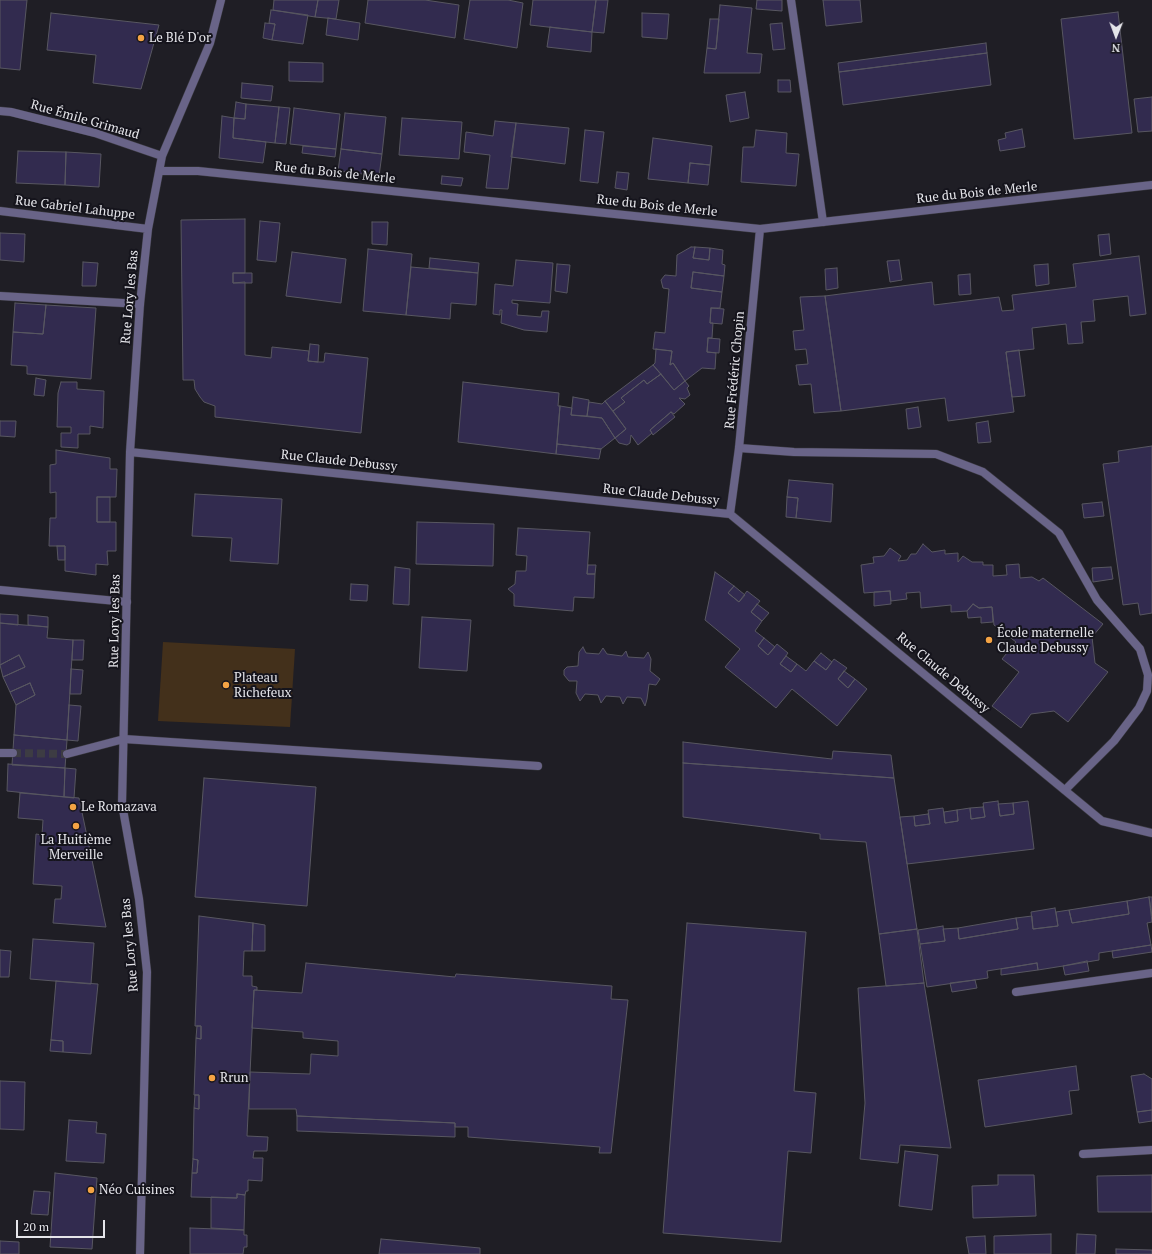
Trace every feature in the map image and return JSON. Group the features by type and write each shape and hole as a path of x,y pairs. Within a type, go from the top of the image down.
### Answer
{"street":[{"name":"Rue Lory les Bas","path":"140,1254 147,972 139,899 122,804 130,452 140,304 148,229 162,156 210,43 221,0"},
{"path":"791,0 824,222"},
{"name":"Rue Émile Grimaud","path":"0,111 11,112 95,133 162,156"},
{"name":"Rue du Bois de Merle","path":"160,171 198,171 760,229 1152,185"},
{"name":"Rue Gabriel Lahuppe","path":"0,211 148,229"},
{"name":"Rue Frédéric Chopin","path":"730,514 739,448 760,229"},
{"path":"0,296 140,304"},
{"path":"739,448 794,452 936,454 983,472 1059,533 1097,600 1140,649 1148,675 1147,691 1139,708 1114,741 1065,790"},
{"name":"Rue Claude Debussy","path":"130,452 730,514 1102,821 1152,834"},
{"path":"0,590 127,602"},
{"path":"67,754 124,739 538,766"},
{"path":"0,752 13,753"},
{"path":"1016,992 1152,973"},
{"path":"1083,1154 1152,1150"}],"shaded area":[{"name":"Plateau Richefeux","path":"163,642 295,649 290,727 158,721"}],"building":[{"path":"0,0 27,0 20,70 0,68"},
{"path":"274,0 318,0 315,17 273,10"},
{"path":"318,0 339,0 336,19 315,17"},
{"path":"368,0 425,0 459,5 455,38 365,23"},
{"path":"470,0 508,0 523,3 517,48 464,39"},
{"path":"533,0 596,0 592,32 530,25"},
{"path":"596,0 608,0 604,33 592,32"},
{"path":"757,0 782,0 782,11 756,9"},
{"path":"823,0 860,0 862,22 826,26"},
{"path":"720,5 752,8 747,53 762,54 760,73 704,73 707,48 716,49"},
{"path":"271,10 308,15 303,44 272,40 275,24 269,23"},
{"path":"1118,12 1132,133 1074,139 1061,19"},
{"path":"51,13 159,25 141,89 93,83 96,55 47,50"},
{"path":"642,13 669,14 667,39 642,37"},
{"path":"328,18 360,23 358,40 326,35"},
{"path":"710,19 719,19 716,49 707,48"},
{"path":"265,23 275,24 272,40 263,38"},
{"path":"782,23 785,49 773,50 770,24"},
{"path":"550,27 592,32 591,52 547,47"},
{"path":"986,43 987,53 839,72 838,63"},
{"path":"987,53 991,85 843,105 839,72"},
{"path":"289,62 323,63 323,82 289,81"},
{"path":"778,80 790,80 791,92 778,92"},
{"path":"242,83 273,86 271,101 241,98"},
{"path":"745,92 749,118 730,122 726,95"},
{"path":"1152,97 1152,131 1138,132 1134,99"},
{"path":"236,102 246,104 245,119 234,118"},
{"path":"246,104 279,107 275,143 233,138 234,118 245,119"},
{"path":"279,107 290,108 286,144 275,143"},
{"path":"294,108 340,114 336,149 290,144"},
{"path":"345,113 386,117 382,154 341,149"},
{"path":"222,116 234,118 233,138 266,142 263,163 219,158"},
{"path":"402,118 462,122 459,159 399,155"},
{"path":"495,121 516,123 508,189 486,188 490,155 464,152 466,132 493,136"},
{"path":"516,123 569,128 565,164 511,157"},
{"path":"1022,129 1025,147 1000,151 998,140 1006,138 1005,133"},
{"path":"585,130 604,132 598,183 580,181"},
{"path":"756,130 787,133 786,153 799,154 796,186 741,182 743,147 754,147"},
{"path":"653,138 712,146 710,165 690,163 688,183 648,179"},
{"path":"303,146 336,149 335,157 302,153"},
{"path":"341,149 382,154 379,176 338,171"},
{"path":"18,151 66,152 65,185 16,183"},
{"path":"66,152 101,154 99,187 65,185"},
{"path":"690,163 710,165 708,185 688,183"},
{"path":"617,172 629,173 627,190 615,188"},
{"path":"442,176 463,178 461,186 441,184"},
{"path":"245,219 245,273 233,273 233,283 245,282 245,355 271,358 272,347 309,351 308,361 324,362 325,353 368,358 361,433 215,417 215,406 204,402 195,389 194,380 183,380 181,220"},
{"path":"260,221 280,223 276,262 257,260"},
{"path":"372,222 388,222 387,245 372,244"},
{"path":"0,233 25,234 24,262 0,260"},
{"path":"1109,234 1111,254 1100,256 1098,235"},
{"path":"691,247 695,247 693,258 709,260 710,248 723,250 722,264 725,265 724,276 693,272 691,288 722,292 720,308 711,308 710,323 713,323 712,338 708,338 707,352 716,353 715,369 702,368 685,381 673,363 670,365 672,351 653,349 655,332 665,333 669,289 663,288 661,280 665,275 676,276 677,255"},
{"path":"695,247 710,248 709,260 693,258"},
{"path":"368,249 412,254 406,315 363,311"},
{"path":"292,252 346,259 341,303 286,296"},
{"path":"1139,256 1146,314 1130,316 1128,296 1093,300 1095,321 1081,322 1083,343 1068,344 1066,324 1032,328 1034,349 1006,352 1014,412 948,421 945,398 841,411 825,296 932,282 934,305 999,297 1002,311 1014,310 1012,295 1076,287 1073,264"},
{"path":"430,258 479,263 478,273 429,268"},
{"path":"516,260 553,263 550,303 512,300 512,303 518,304 517,315 541,317 542,311 549,311 547,332 524,330 501,323 502,310 500,310 500,315 493,314 495,284 513,286"},
{"path":"899,260 902,280 890,282 887,261"},
{"path":"83,262 98,263 96,286 82,286"},
{"path":"557,264 570,265 567,293 555,291"},
{"path":"1048,264 1049,284 1036,286 1034,265"},
{"path":"411,267 478,273 476,305 451,303 450,319 406,315"},
{"path":"837,268 838,288 826,290 825,269"},
{"path":"693,272 724,276 722,292 691,288"},
{"path":"233,273 252,273 252,283 233,283"},
{"path":"970,274 971,294 959,295 958,275"},
{"path":"825,296 841,411 814,413 811,384 799,385 796,365 808,364 806,349 795,350 793,331 804,330 800,297"},
{"path":"15,303 46,305 43,334 13,332"},
{"path":"46,305 96,308 91,379 27,374 27,366 11,365 13,332 43,334"},
{"path":"711,308 724,309 722,324 710,323"},
{"path":"708,338 720,339 719,353 707,352"},
{"path":"310,344 319,345 318,362 308,361"},
{"path":"656,349 672,351 670,365 673,363 685,381 674,390 653,365 655,363"},
{"path":"1019,350 1025,396 1012,397 1006,352"},
{"path":"653,365 661,374 647,384 644,380 621,398 625,402 613,411 605,401"},
{"path":"661,374 674,390 685,381 689,386 687,388 690,395 685,399 679,398 685,404 674,414 671,412 650,430 652,433 638,445 631,435 630,443 627,445 619,443 615,438 626,429 613,411 625,402 621,398 644,380 647,384"},
{"path":"36,378 46,380 44,396 34,395"},
{"path":"61,382 77,382 77,389 104,391 103,428 90,426 90,434 78,434 78,448 61,447 61,433 71,433 71,427 57,427 58,393"},
{"path":"463,382 559,393 558,406 560,406 556,454 458,442"},
{"path":"573,397 589,400 587,416 571,415"},
{"path":"605,401 626,429 615,438 602,418 587,416 589,402 602,404"},
{"path":"560,406 572,408 571,415 602,418 615,438 601,449 557,444"},
{"path":"918,407 921,427 908,429 906,409"},
{"path":"671,412 675,417 653,435 650,430"},
{"path":"0,421 16,421 15,437 0,436"},
{"path":"988,421 991,442 978,443 976,423"},
{"path":"557,444 601,449 599,459 556,454"},
{"path":"1152,446 1152,613 1140,615 1138,603 1123,605 1103,464 1119,462 1118,451"},
{"path":"56,450 110,458 110,469 117,469 116,497 97,497 97,522 116,522 116,551 107,551 108,565 96,564 96,575 65,571 65,546 49,546 50,518 56,518 56,492 50,493 50,465 56,464"},
{"path":"789,480 833,484 831,522 796,518 798,498 787,497"},
{"path":"195,494 282,499 278,564 230,561 232,538 192,536"},
{"path":"97,497 110,497 110,522 97,522"},
{"path":"787,497 798,498 796,518 786,517"},
{"path":"1102,502 1104,516 1084,518 1082,504"},
{"path":"417,522 494,524 493,566 416,564"},
{"path":"518,528 590,532 587,574 595,574 594,598 574,597 573,611 514,606 514,594 508,589 515,584 516,571 526,571 527,556 516,555"},
{"path":"923,544 932,552 945,550 945,554 958,553 958,562 963,556 972,562 983,562 983,565 993,565 993,576 1007,575 1006,565 1019,564 1020,578 1032,577 1039,581 1043,578 1103,624 1092,637 1095,663 1108,672 1068,722 1054,711 1031,714 1021,728 992,706 1019,672 1002,659 1016,642 994,625 992,607 979,608 973,604 967,611 951,612 951,605 921,608 920,592 906,593 907,599 891,601 890,591 864,593 861,565 874,563 873,557 884,556 890,548 901,556 898,561 907,560 911,554 916,554"},
{"path":"57,546 65,546 65,560 58,560"},
{"path":"588,565 596,565 595,574 587,574"},
{"path":"395,567 410,569 409,605 393,604"},
{"path":"1111,567 1113,579 1093,582 1092,568"},
{"path":"715,572 734,586 728,593 739,602 747,591 760,601 751,612 762,621 755,631 764,638 758,646 768,655 777,644 788,653 780,664 791,672 797,664 806,671 814,661 826,670 834,659 847,668 838,679 848,688 855,679 867,689 837,726 792,689 776,708 725,667 740,649 705,620"},
{"path":"351,584 368,585 367,601 350,600"},
{"path":"734,586 745,595 739,602 728,593"},
{"path":"890,591 891,604 874,606 874,592"},
{"path":"757,604 769,613 762,621 751,612"},
{"path":"973,604 979,608 992,607 993,622 981,623 981,617 968,618 967,611"},
{"path":"0,614 18,615 18,625 0,623"},
{"path":"28,615 48,617 48,627 28,625"},
{"path":"422,617 471,620 467,671 419,668"},
{"path":"0,623 48,627 47,638 73,640 67,740 14,735 16,705 35,695 30,683 10,692 3,677 25,667 19,655 0,665"},
{"path":"764,638 775,647 768,655 758,646"},
{"path":"73,640 84,640 83,660 72,660"},
{"path":"583,647 586,653 599,654 603,648 607,654 622,656 626,651 628,657 644,658 648,652 651,659 650,671 660,679 656,685 649,684 645,706 641,698 627,697 623,704 620,697 606,696 601,703 598,695 585,694 580,701 576,693 577,681 569,681 564,675 564,670 567,667 578,666 579,652"},
{"path":"821,653 832,662 826,670 814,661"},
{"path":"19,655 25,667 3,677 0,665"},
{"path":"786,656 797,664 791,672 780,664"},
{"path":"71,669 83,670 81,694 70,694"},
{"path":"844,671 855,679 848,688 838,679"},
{"path":"30,683 35,695 16,705 10,692"},
{"path":"69,705 81,706 78,741 67,740"},
{"path":"14,735 67,740 65,768 12,765"},
{"path":"683,742 832,759 833,751 891,755 894,778 683,763"},
{"path":"683,763 894,778 917,929 879,934 866,842 820,839 820,834 683,817"},
{"path":"8,764 65,768 64,797 7,791"},
{"path":"65,768 76,769 74,798 64,797"},
{"path":"204,778 316,787 307,906 195,897"},
{"path":"20,793 79,798 106,927 53,923 55,899 61,899 62,886 33,884 36,834 42,835 43,820 18,818"},
{"path":"998,801 1000,816 1014,814 1013,803 1028,801 1034,849 907,864 900,817 914,816 915,826 930,824 928,810 943,808 945,823 958,821 957,810 970,808 971,819 985,817 983,803"},
{"path":"1013,803 1014,814 1000,816 998,804"},
{"path":"983,807 985,817 971,819 970,808"},
{"path":"957,810 958,821 945,823 944,812"},
{"path":"928,814 930,824 915,826 914,816"},
{"path":"1149,897 1152,922 1147,923 1151,945 1099,953 1099,960 1038,970 1037,963 987,971 988,978 927,987 920,944 945,941 943,929 958,928 959,939 1018,929 1016,918 1032,916 1033,929 1058,926 1056,912 1069,910 1072,923 1129,914 1127,901"},
{"path":"1149,897 1152,897 1152,916"},
{"path":"1127,901 1129,914 1072,923 1069,910"},
{"path":"1055,908 1058,926 1033,929 1031,912"},
{"path":"199,916 253,923 252,951 244,951 243,976 252,976 252,986 257,987 257,990 254,990 247,1136 268,1137 267,1151 254,1151 253,1158 263,1158 262,1181 248,1180 248,1191 246,1191 245,1195 237,1194 237,1198 191,1197 192,1173 197,1173 198,1160 193,1159 194,1108 199,1109 199,1095 194,1095 196,1038 201,1039 201,1026 195,1026"},
{"path":"1016,918 1018,929 959,939 958,928"},
{"path":"253,923 265,925 265,951 252,951"},
{"path":"687,923 806,932 794,1091 816,1093 811,1153 788,1151 781,1242 663,1233"},
{"path":"943,926 945,941 920,944 918,930"},
{"path":"917,929 924,983 886,986 879,934"},
{"path":"33,939 94,943 91,984 30,979"},
{"path":"1151,945 1152,952 1113,958 1112,951"},
{"path":"0,950 11,951 9,977 0,977"},
{"path":"1087,961 1089,971 1065,975 1063,966"},
{"path":"306,963 455,977 456,974 612,986 611,999 628,1000 611,1153 599,1153 600,1147 468,1137 468,1127 455,1127 455,1123 297,1116 296,1109 249,1109 250,1072 310,1074 311,1054 338,1056 338,1041 303,1038 303,1032 252,1028 254,990 302,993"},
{"path":"1037,963 1038,970 1001,975 1001,969"},
{"path":"975,980 977,988 952,992 950,983"},
{"path":"56,981 98,984 91,1054 63,1052 63,1041 51,1040"},
{"path":"924,983 951,1148 900,1145 898,1163 860,1159 865,1103 858,988"},
{"path":"197,1026 201,1026 201,1039 196,1038"},
{"path":"51,1040 63,1041 63,1052 50,1051"},
{"path":"1076,1066 1079,1090 1069,1091 1072,1114 985,1127 978,1080"},
{"path":"1144,1074 1152,1079 1152,1110 1137,1112 1131,1076"},
{"path":"0,1081 25,1082 24,1130 0,1129"},
{"path":"195,1095 199,1095 199,1109 194,1108"},
{"path":"1152,1110 1152,1121 1139,1123 1137,1112"},
{"path":"297,1116 455,1123 455,1137 297,1131"},
{"path":"69,1120 97,1122 96,1133 106,1134 104,1163 66,1161"},
{"path":"905,1151 938,1155 932,1210 899,1206"},
{"path":"193,1159 198,1160 197,1173 192,1173"},
{"path":"55,1173 97,1178 92,1249 50,1247"},
{"path":"998,1175 1034,1175 1036,1216 973,1218 972,1186 998,1185"},
{"path":"1152,1175 1152,1212 1098,1212 1097,1176"},
{"path":"34,1191 50,1192 48,1215 31,1214"},
{"path":"237,1194 245,1195 244,1230 211,1228 211,1197 237,1198"},
{"path":"190,1228 244,1230 244,1235 247,1235 247,1247 244,1247 243,1254 190,1254"},
{"path":"1051,1234 1051,1254 994,1254 994,1236"},
{"path":"1077,1234 1096,1235 1095,1254 1076,1254"},
{"path":"985,1236 986,1254 969,1254 966,1237"},
{"path":"381,1239 480,1248 480,1254 379,1254"},
{"path":"0,1241 19,1242 19,1254 0,1254"},
{"path":"1116,1249 1152,1250 1152,1254 1116,1254"}],"tunnel":[{"path":"13,753 67,754"}],"place":[{"name":"Le Blé D'or","path":"141,38"},
{"name":"École maternelle Claude Debussy","path":"989,640"},
{"name":"Plateau Richefeux","path":"226,685"},
{"name":"Le Romazava","path":"73,807"},
{"name":"La Huitième Merveille","path":"76,826"},
{"name":"Rrun","path":"212,1078"},
{"name":"Néo Cuisines","path":"91,1190"}]}
